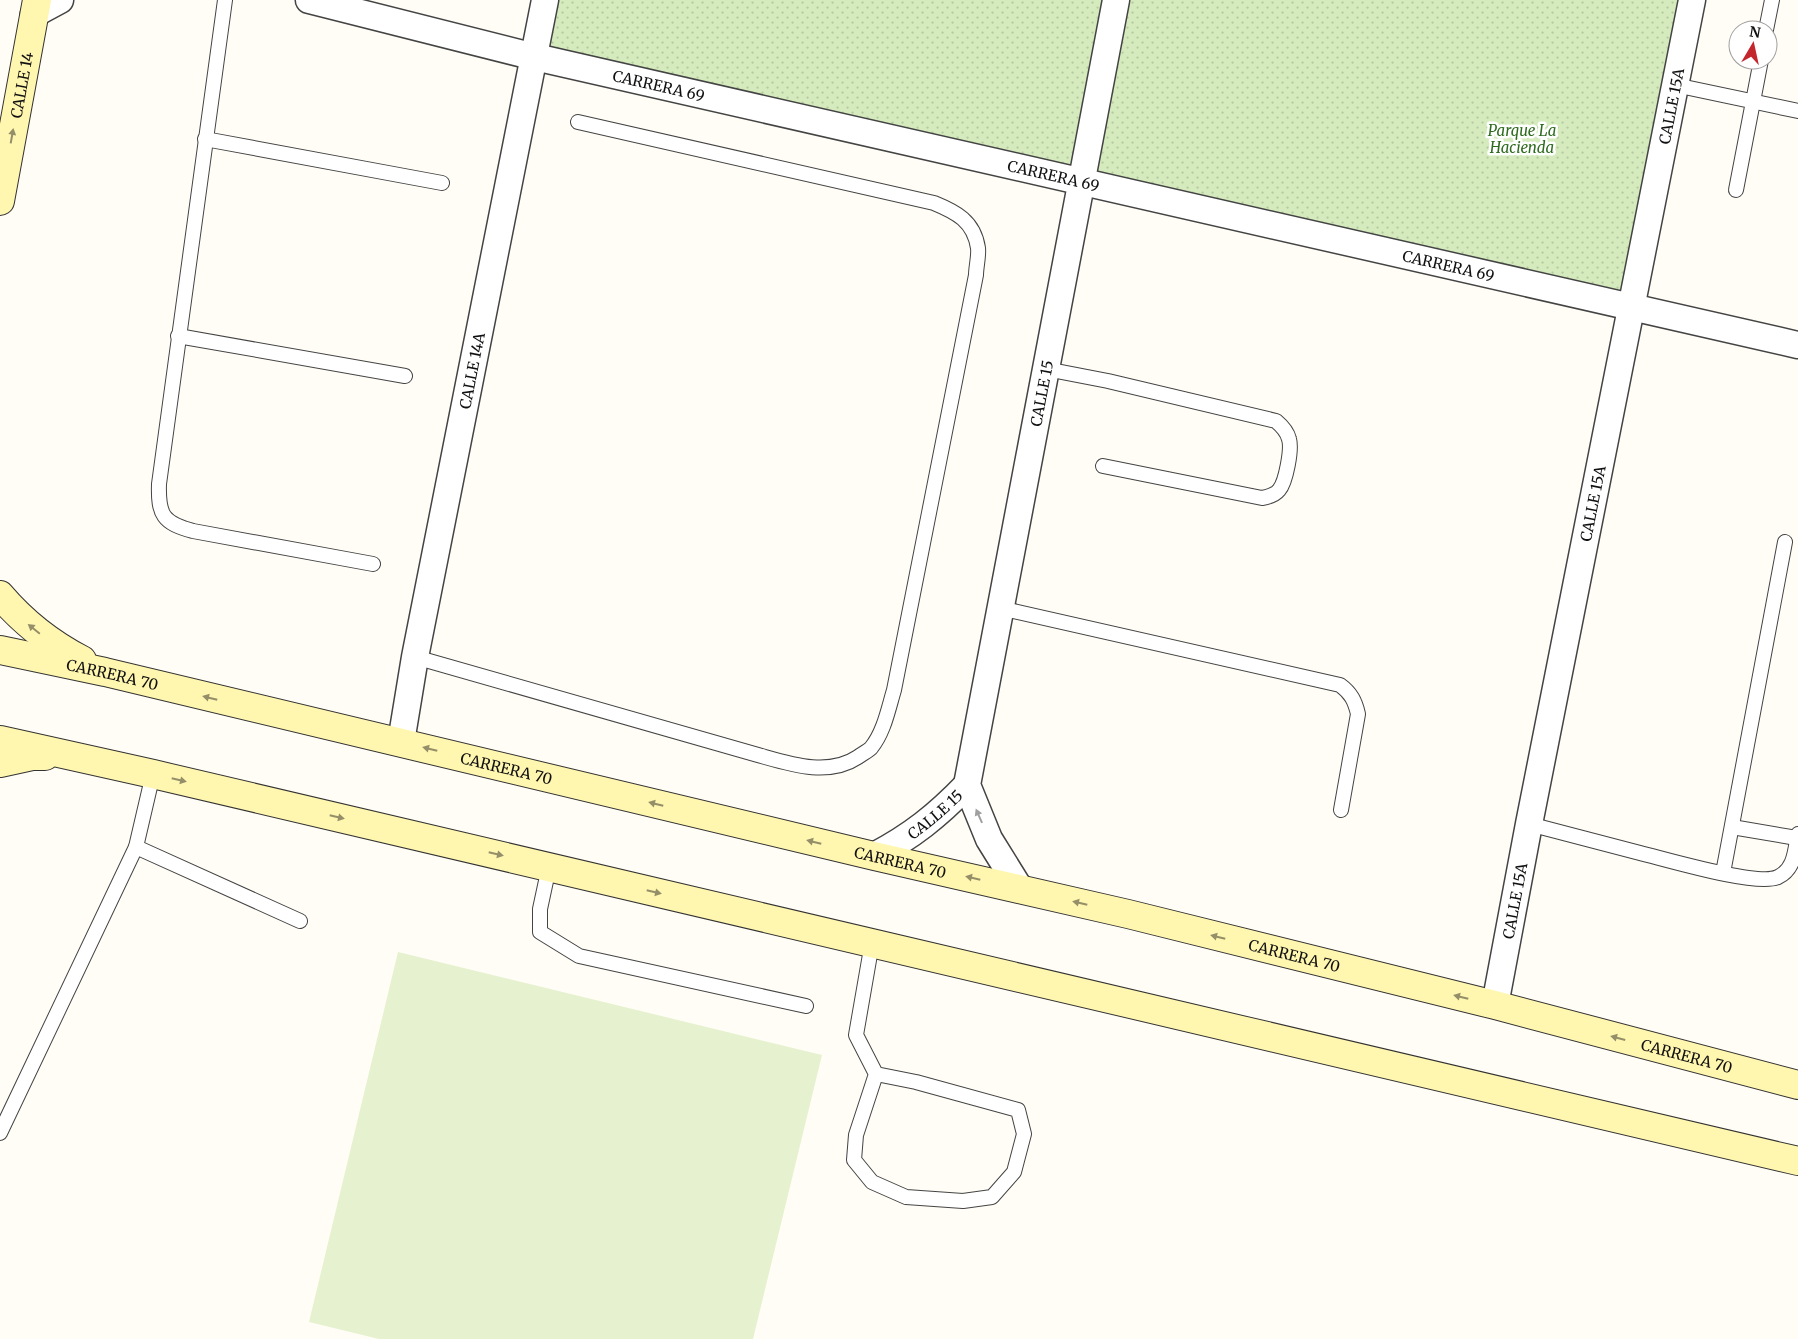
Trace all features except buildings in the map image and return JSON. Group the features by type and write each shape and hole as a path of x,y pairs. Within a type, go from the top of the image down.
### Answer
{"street":[{"path":"36,7 60,0"},
{"name":"CARRERA 69","path":"309,0 535,57 1798,345"},
{"name":"CALLE 14A","path":"400,742 415,657 546,0"},
{"name":"CALLE 15","path":"1020,889 989,839 967,785 1116,0"},
{"name":"CALLE 15A","path":"1495,1006 1529,824 1692,0"},
{"name":"CALLE 14","path":"0,201 36,7"},
{"path":"0,595 31,627 66,652 105,672"},
{"name":"CARRERA 70","path":"0,650 105,672 874,856 1020,889 1495,1006 1793,1082"},
{"path":"0,740 80,757 1798,1161"},
{"path":"0,763 32,756 80,757"},
{"name":"CALLE 15","path":"874,856 900,842 924,825 967,785"}],"lane":[{"path":"225,0 178,336 158,500 163,515 175,526 193,531 373,564"},
{"path":"1768,20 1772,0"},
{"path":"1736,190 1758,70"},
{"path":"1675,85 1798,111"},
{"path":"415,657 766,758 789,764 822,768 847,764 870,749 883,725 894,690 976,275 978,248 971,227 956,212 934,202 578,122"},
{"path":"205,139 442,182"},
{"path":"178,336 405,376"},
{"path":"1046,369 1108,381 1276,420 1282,426 1290,441 1288,458 1280,489 1268,497 1262,498 1102,466"},
{"path":"1723,874 1785,542"},
{"path":"1000,608 1340,685 1349,692 1358,714 1340,810"},
{"path":"0,1133 136,847 152,774"},
{"path":"1529,824 1723,874 1768,880 1778,877 1792,863 1798,836 1732,827"},
{"path":"136,847 300,921"},
{"path":"549,867 540,909 540,932 579,956 806,1006"},
{"path":"872,943 856,1035 876,1074 856,1135 854,1160 872,1182 906,1197 963,1201 992,1197 1014,1172 1024,1134 1018,1110 933,1086 876,1074"}],"green space":[{"name":"Parque La Hacienda","path":"545,0 1692,0 1631,306 535,57"},
{"path":"398,952 822,1055 753,1339 379,1339 309,1322"}]}
